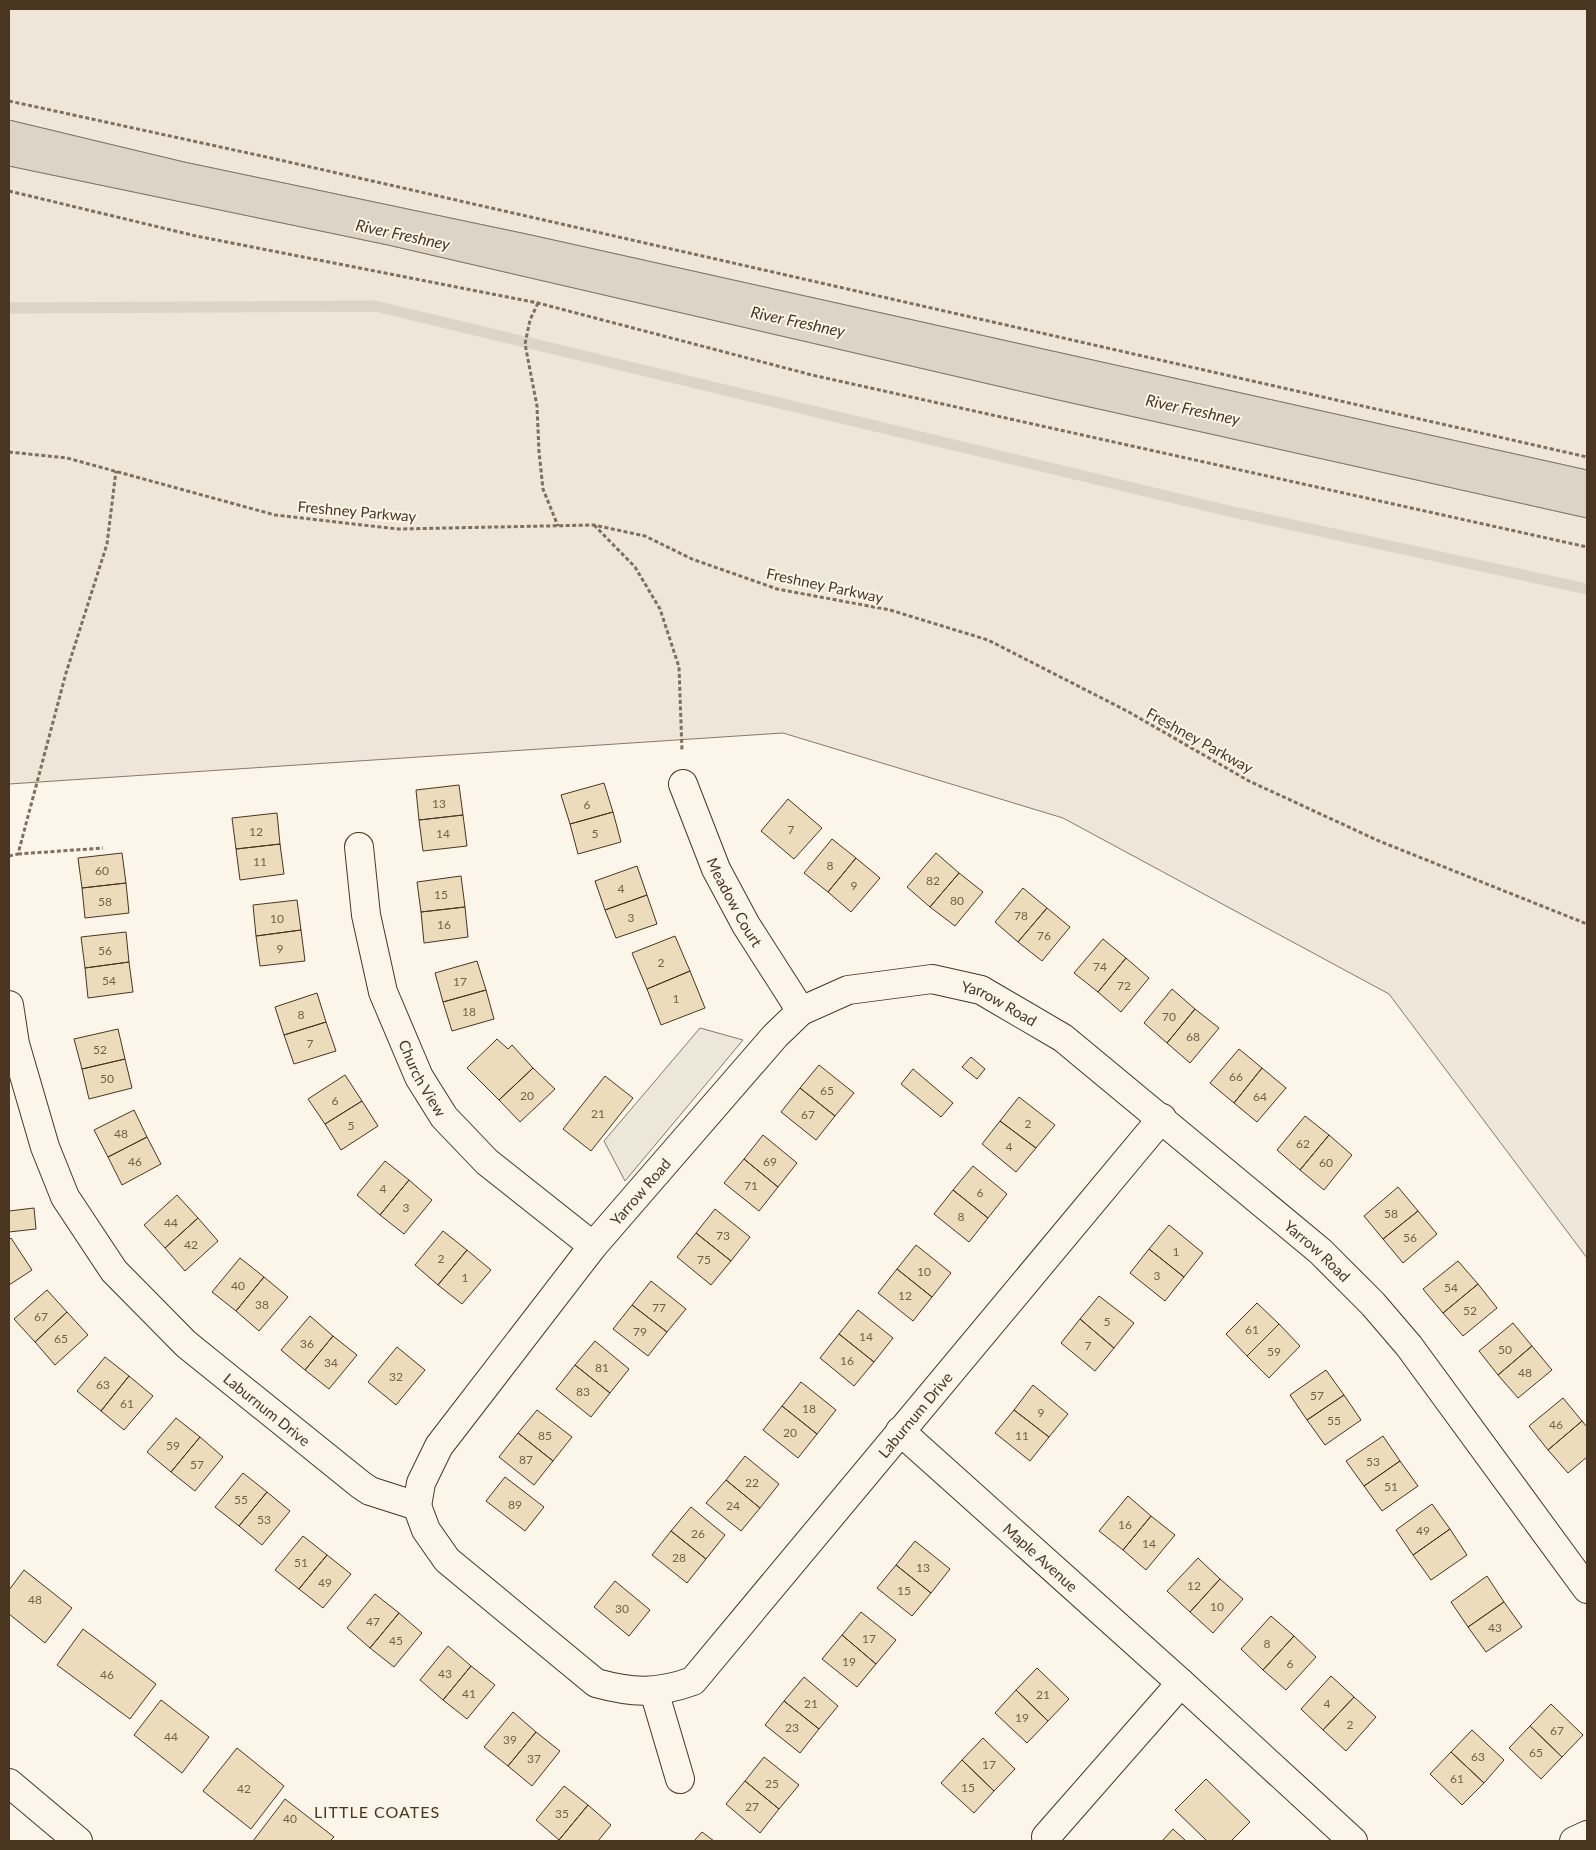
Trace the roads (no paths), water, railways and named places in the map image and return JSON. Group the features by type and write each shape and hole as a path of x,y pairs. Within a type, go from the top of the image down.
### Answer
{"street":[{"name":"Meadow Court","path":"682,784 716,869 746,925 801,1011"},
{"name":"Church View","path":"359,847 366,915 383,992 419,1077 444,1117 488,1162 593,1246"},
{"name":"Yarrow Road","path":"417,1506 421,1483 439,1446 593,1246 775,1036 801,1011 848,990 932,979 981,990 1063,1038 1162,1118 1320,1251 1373,1304 1409,1346 1587,1589"},
{"name":"Laburnum Drive","path":"9,1005 15,1044 45,1147 65,1197 114,1271 186,1344 370,1492 417,1506 426,1530 446,1560 596,1683 621,1690 654,1691 670,1689 693,1681 1162,1118"},
{"name":"Maple Avenue","path":"900,1431 1181,1683 1353,1841"},
{"path":"1046,1837 1181,1683"},
{"path":"654,1691 680,1779"},
{"path":"9,1783 78,1841"},
{"path":"1574,1841 1587,1835"}],"water":[{"name":"River Freshney","path":"9,120 184,162 531,235 1587,470 1587,518 1054,399 388,245 9,166"}],"waterway":[{"path":"9,308 375,306 1233,512 1587,589"}],"district":[{"name":"LITTLE COATES","path":"377,1811"}]}
